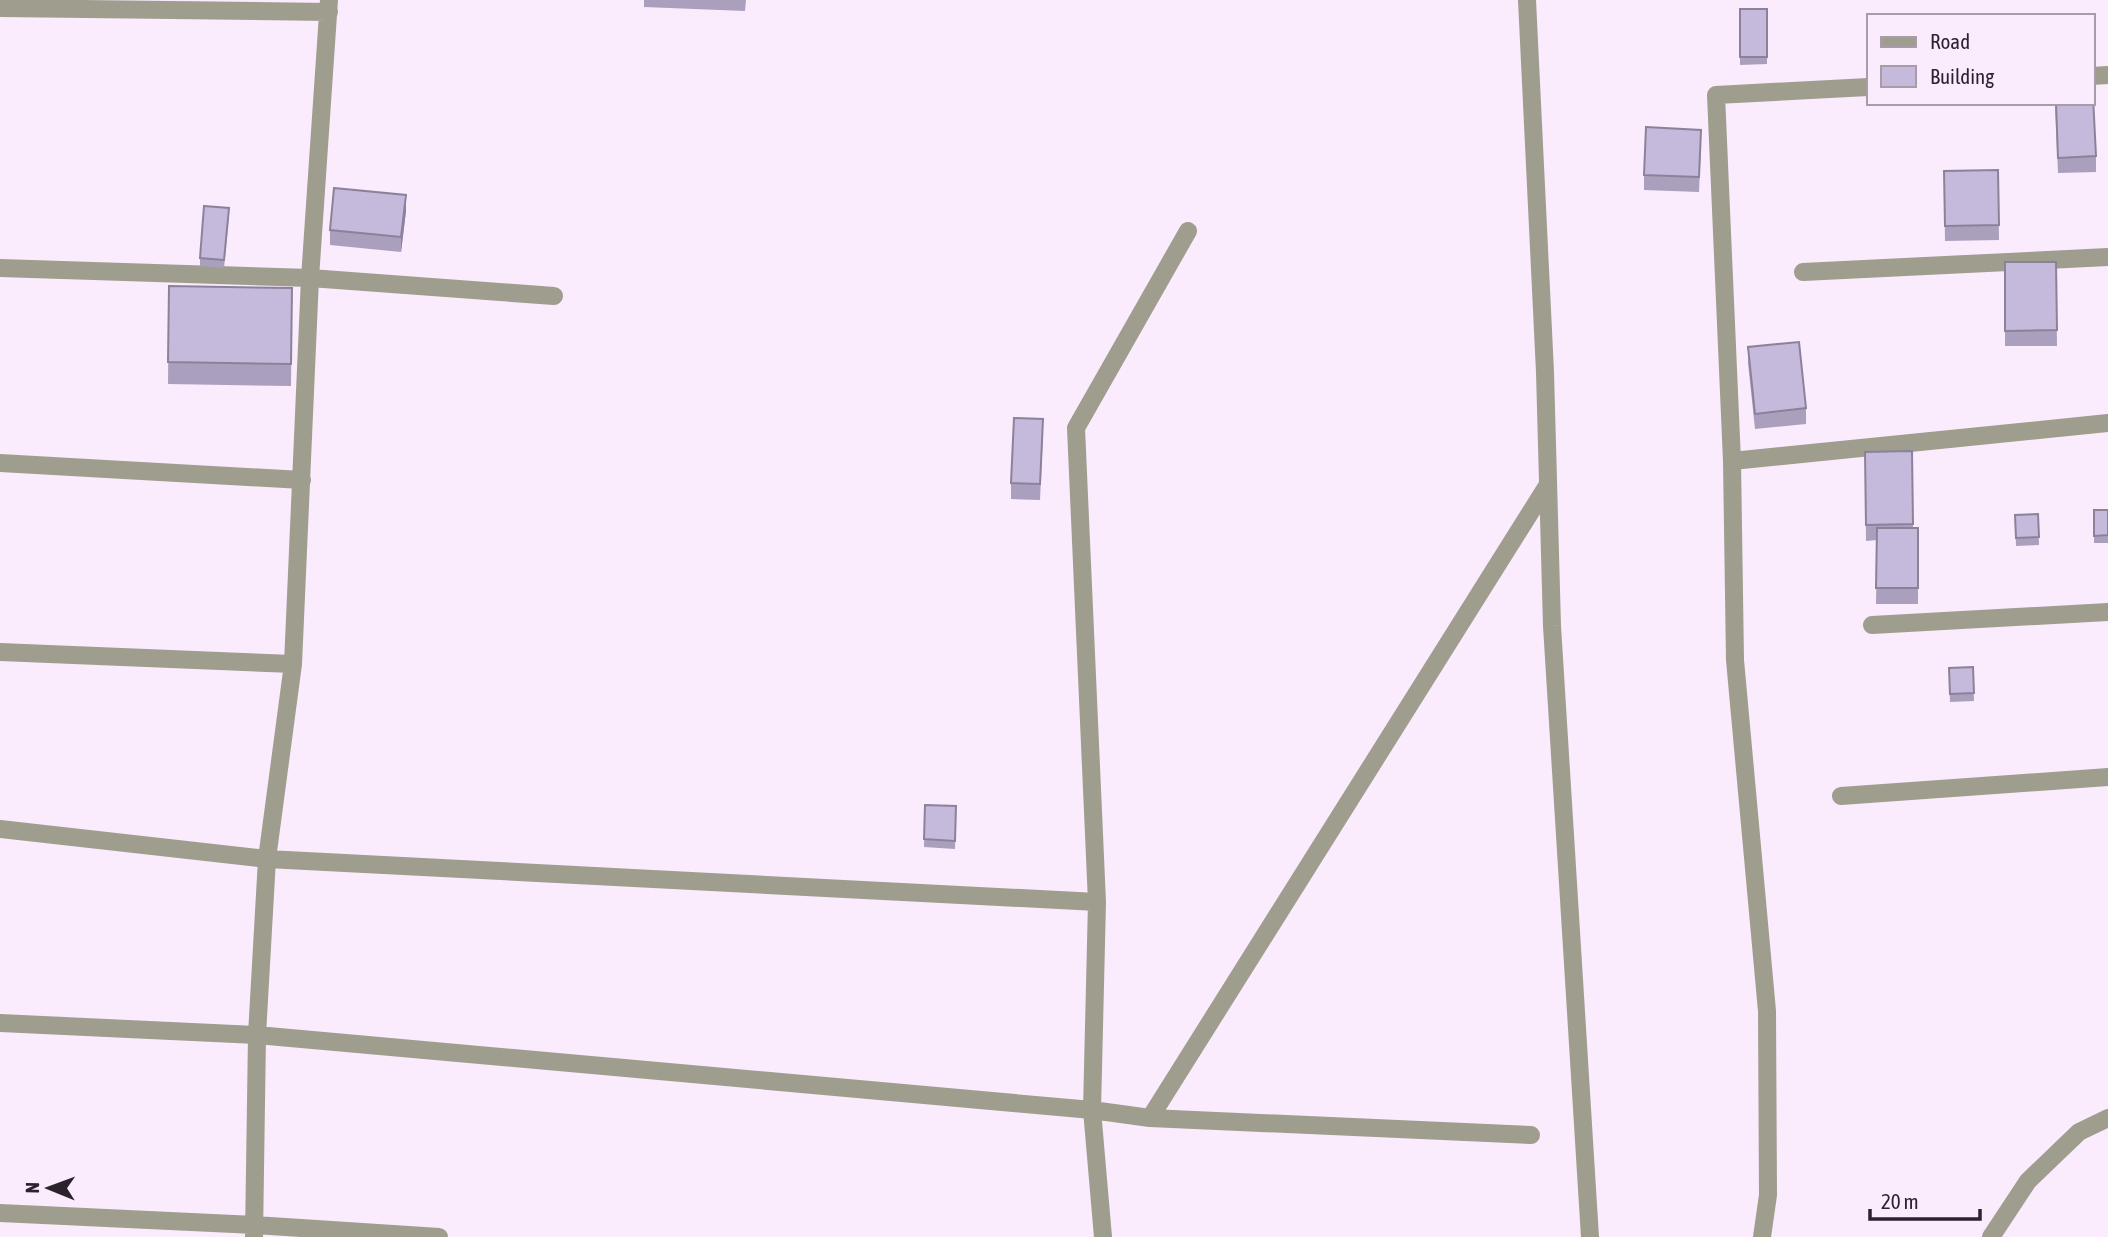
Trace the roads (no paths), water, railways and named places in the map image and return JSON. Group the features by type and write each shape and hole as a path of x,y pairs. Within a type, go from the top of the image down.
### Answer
{"street":[{"path":"1527,0 1545,372 1553,639 1590,1237"},
{"path":"0,8 329,6 310,278 293,664 267,859 257,1035 254,1231"},
{"path":"1762,1237 1768,1195 1767,1011 1735,660 1732,461 1716,95 1867,87"},
{"path":"1103,1237 1092,1110 1097,902 1076,428 1188,231"},
{"path":"1803,272 2108,257"},
{"path":"0,268 310,278 554,296"},
{"path":"1732,461 2108,423"},
{"path":"0,463 302,480"},
{"path":"1150,1118 1547,486"},
{"path":"1872,625 2108,612"},
{"path":"0,652 293,664"},
{"path":"1841,796 2108,777"},
{"path":"0,829 267,859 1097,902"},
{"path":"0,1023 257,1035 1092,1110 1150,1118 1531,1135"},
{"path":"1991,1237 2028,1181 2079,1132 2108,1118"},
{"path":"0,1213 254,1231 439,1237"}]}
